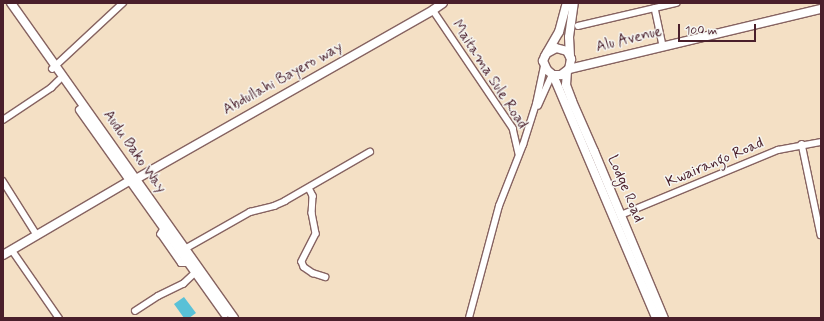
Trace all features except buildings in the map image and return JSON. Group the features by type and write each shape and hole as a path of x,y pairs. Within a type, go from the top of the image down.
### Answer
{"street":[{"name":"Audu Bako Way","path":"5,3 54,68 59,80 132,180 186,249 234,318"},
{"name":"Audu Bako Way","path":"11,3 164,229 228,318"},
{"path":"54,68 123,3"},
{"name":"Abdullahi Bayero way","path":"3,255 443,3"},
{"path":"470,318 499,206 520,155 536,104 544,61 547,52 558,32 567,3"},
{"name":"Lodge Road","path":"574,3 568,37 569,64 566,85 664,318"},
{"path":"578,26 676,3"},
{"path":"655,8 663,46"},
{"name":"Alu Avenue","path":"569,64 584,66 821,9"},
{"name":"Maitama Sule Road","path":"433,10 513,128 520,155"},
{"path":"544,65 552,74 561,75 569,64 562,49 551,49 547,52"},
{"path":"523,145 552,74"},
{"name":"Lodge Road","path":"552,74 656,318"},
{"path":"3,120 51,88 59,80"},
{"name":"Kwairango Road","path":"621,215 778,150 802,144 821,142"},
{"path":"802,144 821,235"},
{"path":"186,249 250,212 278,205 370,152"},
{"path":"3,181 37,235"},
{"path":"309,188 313,196 312,213 316,234 302,262 304,267 325,278"},
{"path":"12,250 59,318"},
{"path":"135,311 158,296 183,284 195,273"}],"water":[{"path":"184,297 196,313 189,318 184,318 174,304"}]}
